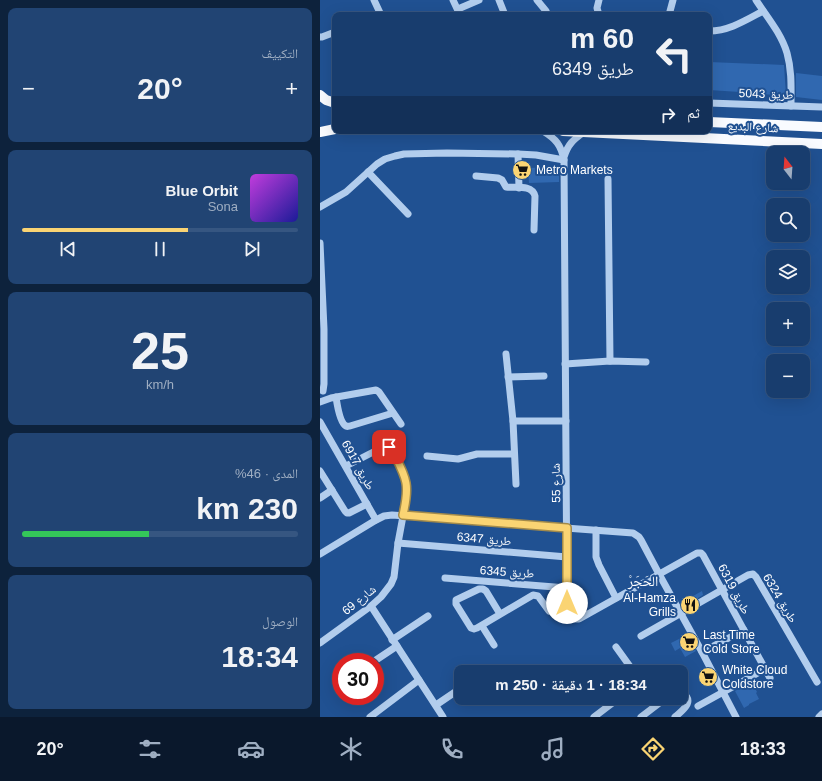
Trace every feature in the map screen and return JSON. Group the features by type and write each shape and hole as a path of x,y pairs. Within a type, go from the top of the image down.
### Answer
{"main road":[{"path":"320,95 326,100 332,102"},
{"name":"شارع البديع","path":"712,122 822,127"},
{"path":"320,132 332,130"},
{"name":"شارع البديع","path":"624,134 822,144"}],"street":[{"path":"374,0 377,12"},
{"path":"453,0 459,12 479,0"},
{"path":"499,0 504,12"},
{"path":"537,0 546,11"},
{"path":"598,12 597,8 599,0"},
{"path":"670,12 674,0"},
{"path":"756,0 773,25 787,53 791,80 791,106"},
{"path":"712,31 727,29 763,11"},
{"path":"320,37 332,33"},
{"name":"طريق 5043","path":"712,103 822,108"},
{"name":"شارع 55","path":"547,134 557,142 562,151 564,160"},
{"name":"شارع 55","path":"581,134 569,145 566,150 564,160 568,557 567,606 578,620 616,598"},
{"path":"320,207 346,192 377,164 385,159 404,154 518,154 536,155 564,160"},
{"path":"518,154 519,188"},
{"path":"368,172 408,214"},
{"path":"476,176 498,178 502,180 506,187 531,189 534,193 534,230"},
{"path":"608,179 610,362"},
{"path":"320,243 323,391"},
{"path":"506,354 513,420 516,484"},
{"path":"565,364 646,362"},
{"path":"508,377 544,376"},
{"path":"320,402 336,397 376,390 380,392 401,424"},
{"path":"336,397 338,412 347,426 394,413"},
{"path":"513,420 566,421"},
{"name":"طريق 6917","path":"320,422 376,520"},
{"name":"شارع 69","path":"320,643 371,606 381,597 391,584 394,577 398,543 406,500 406,484 403,473 391,448 385,446 346,466"},
{"path":"427,456 458,459 477,454 514,454"},
{"path":"320,471 347,513 367,504"},
{"path":"320,498 332,490"},
{"path":"320,554 376,520 384,516 392,515 637,534 736,717"},
{"path":"596,530 596,549 598,561 602,573 616,598 659,574"},
{"name":"طريق 6347","path":"398,543 568,557"},
{"name":"طريق 6319","path":"659,574 697,553 701,553 770,678"},
{"name":"طريق 6324","path":"641,636 751,574 754,575 817,682"},
{"name":"طريق 6345","path":"445,578 568,588"},
{"path":"465,580 467,594"},
{"path":"500,614 485,589 479,589 467,594 457,599 456,602 471,628 476,629 534,595 538,596 549,611"},
{"path":"371,606 443,717"},
{"path":"383,653 428,616"},
{"path":"482,626 494,645"},
{"path":"702,652 744,630"},
{"path":"616,647 629,665"},
{"path":"698,706 765,669"},
{"path":"370,717 419,680"},
{"path":"436,705 454,693"},
{"path":"597,716 610,705"},
{"path":"641,717 657,705"},
{"path":"675,717 684,710 687,705"},
{"path":"819,717 822,714"}],"building":[{"path":"712,62 784,65 786,95 712,90"},
{"path":"796,73 822,76 822,100 796,97"},
{"path":"559,167 559,182 529,183 528,168"},
{"path":"702,591 703,595 688,604 686,600"},
{"path":"687,635 696,651 685,657 680,648 675,651 671,643"},
{"path":"707,675 710,682 703,686 699,679"},
{"path":"752,682 759,699 744,708 735,691"}],"place":[{"name":"Metro Markets","path":"522,170"},
{"name":"Al-Hamza Grills","path":"690,605"},
{"name":"Last Time Cold Store","path":"689,642"},
{"name":"White Cloud Coldstore","path":"708,677"}],"district":[{"name":"الحَجَرْ","path":"643,581"}],"route":[{"path":"389,447 391,448 403,473 406,484 406,500 403,515 567,528 567,603"}]}
